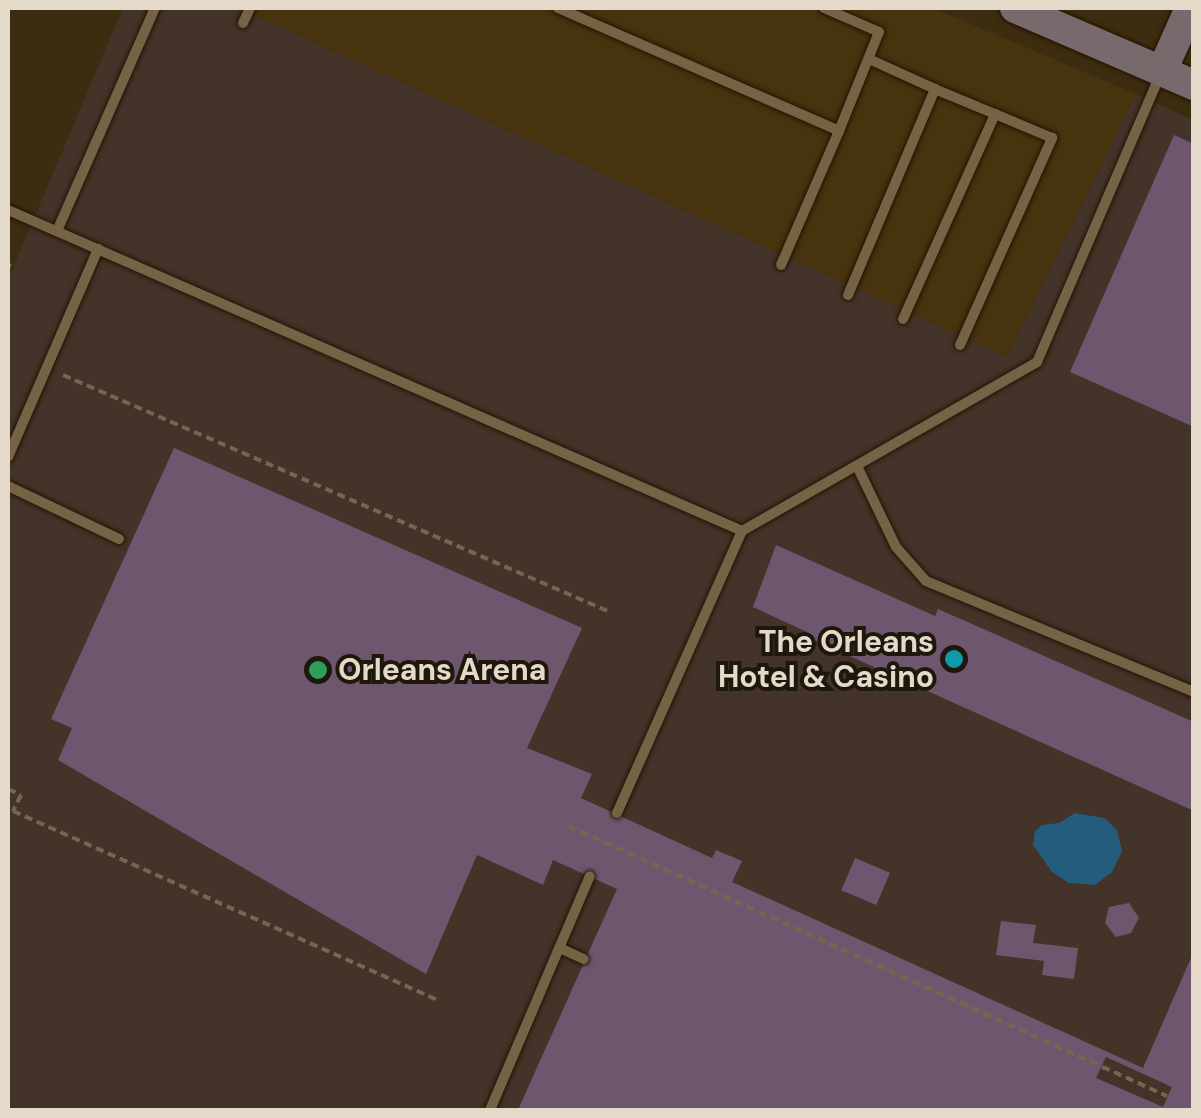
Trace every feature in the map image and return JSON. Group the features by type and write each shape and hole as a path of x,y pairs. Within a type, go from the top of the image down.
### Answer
{"main road":[{"path":"1017,8 1194,85"},
{"path":"1162,71 1190,8"}],"lane":[{"path":"57,232 155,8"},
{"path":"243,23 250,8"},
{"path":"558,8 839,131"},
{"path":"781,265 879,32 824,8"},
{"path":"868,58 1052,138 960,345"},
{"path":"617,813 742,531 1037,362 1162,71"},
{"path":"848,295 935,89"},
{"path":"903,319 995,114"},
{"path":"8,210 742,531"},
{"path":"8,457 98,249"},
{"path":"857,466 896,547 926,580 1194,692"},
{"path":"8,486 119,539"},
{"path":"490,1110 590,876"},
{"path":"560,948 584,959"}],"path":[{"path":"63,375 610,612"},
{"path":"8,789 21,795 14,811 437,1000"},
{"path":"568,826 1168,1096"}],"shaded area":[{"path":"123,8 239,8 1007,357 1136,94 1193,120 1193,1110 8,1110 8,280"},
{"path":"239,8 933,8 1136,94 1007,357"}],"water":[{"path":"1075,813 1104,818 1117,830 1122,851 1112,872 1095,885 1069,883 1052,872 1033,845 1035,831 1042,825 1059,823"}],"building":[{"path":"1174,135 1194,144 1194,427 1070,372"},
{"name":"Orleans Arena","path":"174,448 582,628 527,748 592,774 581,798 712,858 716,850 742,861 732,882 1143,1068 1194,951 1194,1110 518,1110 617,889 553,860 543,885 477,855 426,974 58,760 72,728 51,719","holes":["1106,1057 1172,1087 1163,1107 1096,1078"]},
{"name":"The Orleans Hotel & Casino","path":"776,545 935,616 938,609 1194,722 1194,811 805,636 807,632 753,607"},
{"path":"855,858 890,873 876,905 841,890"},
{"path":"1129,903 1139,918 1131,933 1116,937 1105,923 1109,907"},
{"path":"1001,921 1036,925 1033,943 1078,948 1074,979 1042,975 1044,961 996,955"}],"place":[{"name":"The Orleans Hotel & Casino","path":"954,659"},
{"name":"Orleans Arena","path":"318,670"}]}
